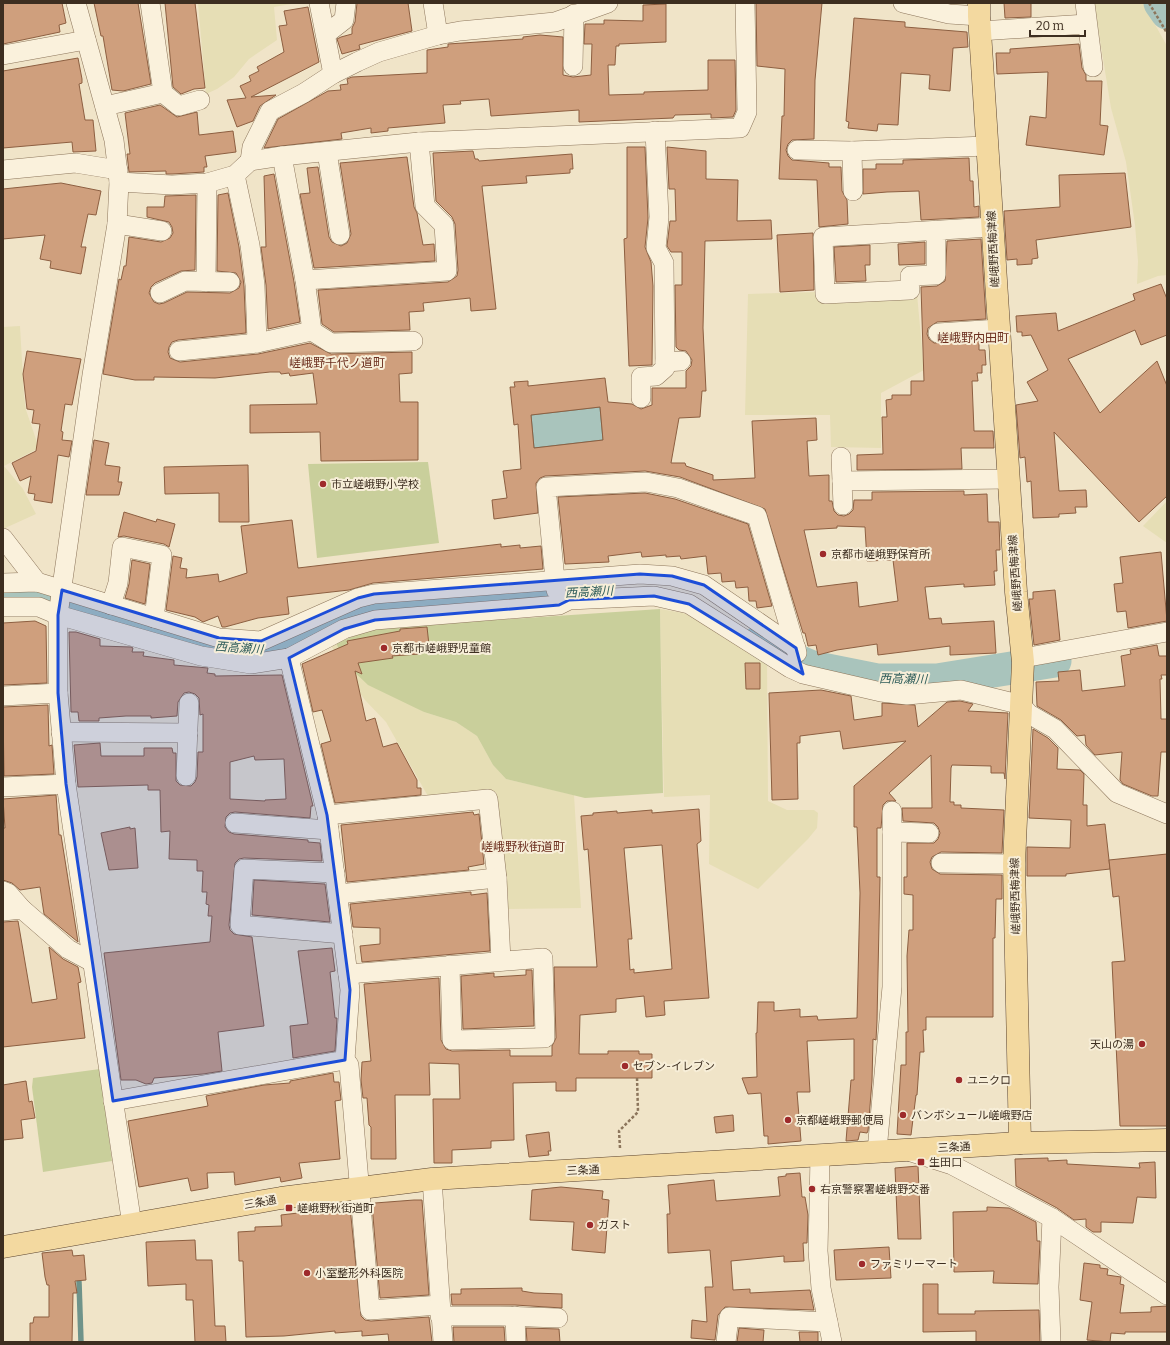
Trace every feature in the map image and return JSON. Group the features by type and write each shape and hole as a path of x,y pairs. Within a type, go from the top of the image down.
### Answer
{"main road":[{"name":"嵯峨野西梅津線","path":"979,17 1008,479 1023,664 1014,864 1020,1143"},
{"name":"三条通","path":"3,1246 132,1225 281,1198 432,1179 1020,1143 1167,1140"}],"street":[{"path":"76,3 114,140 118,176 117,224 92,375 58,615 58,693 66,784 132,1225"},
{"path":"150,3 163,93 179,106 200,100"},
{"path":"319,3 333,74"},
{"path":"326,34 344,20 346,3"},
{"path":"433,3 438,36"},
{"path":"250,162 252,147 270,110 304,93 333,74 379,52 460,31 555,22 608,3"},
{"path":"3,170 75,163 118,176 172,186 207,183 235,175 250,162 282,156 419,142 740,128 747,112 745,3"},
{"path":"903,3 949,14 1087,24"},
{"path":"1085,3 1093,66"},
{"path":"573,66 574,14"},
{"path":"3,55 86,40"},
{"path":"105,106 163,93"},
{"path":"641,398 642,377 656,376 673,362 664,263 656,248 659,217 655,131"},
{"path":"305,280 447,271 444,225 425,206 419,142"},
{"path":"797,150 852,151 987,146"},
{"path":"852,151 853,190"},
{"path":"328,152 340,235"},
{"path":"282,156 305,280 312,331"},
{"path":"235,175 250,245 255,285 257,343"},
{"path":"206,282 207,183"},
{"path":"117,224 162,231"},
{"path":"936,230 936,275 910,276 910,290 825,294 822,237 936,230 992,227"},
{"path":"160,293 185,281 230,282"},
{"path":"938,334 998,329"},
{"path":"179,351 257,343 312,331 331,343 413,341"},
{"path":"841,457 844,505"},
{"path":"842,481 1008,479"},
{"path":"559,605 554,579 546,486 646,482 678,488 757,516 803,674"},
{"path":"3,538 37,582"},
{"path":"111,605 119,578 122,547 162,556 154,618"},
{"path":"3,583 37,582 219,638 261,641 358,598 374,594 554,579 640,574 672,576 704,585 796,648"},
{"path":"3,607 39,608 58,615 201,656 251,664 289,658 344,629 375,620 559,605 569,600 654,596 689,604 790,668 803,674 881,692 907,694 961,690 1022,706 1029,714 1055,729 1117,793 1167,814"},
{"path":"337,607 344,629"},
{"path":"1023,664 1167,632"},
{"path":"201,656 210,635"},
{"path":"289,658 328,823 350,990 345,1060 349,1065 370,1310 440,1311 558,1318"},
{"path":"3,696 58,693"},
{"path":"186,776 189,703"},
{"path":"61,732 188,733"},
{"path":"3,787 66,784"},
{"path":"235,824 328,823 488,799 497,878 501,961"},
{"path":"877,1151 892,987 892,811"},
{"path":"892,832 929,833"},
{"path":"941,863 1014,864"},
{"path":"335,873 244,870 240,925 343,934"},
{"path":"338,894 497,878"},
{"path":"3,890 8,893 22,909 68,949 92,962"},
{"path":"3,910 22,909"},
{"path":"348,974 450,965 542,958 545,1038 452,1040 450,965"},
{"path":"113,1101 345,1060"},
{"path":"904,1150 952,1165 1052,1218 1167,1295"},
{"path":"820,1156 818,1251 821,1288 832,1342"},
{"path":"432,1179 443,1342"},
{"path":"1052,1218 1049,1286 1052,1342"},
{"path":"515,1316 516,1342"},
{"path":"726,1342 729,1317 828,1322"}],"path":[{"path":"1149,3 1167,33"},
{"path":"621,1154 619,1131 638,1112 637,1078"}],"highlighted area":[{"path":"640,574 672,576 704,585 796,648 803,674 689,604 654,596 569,600 559,605 375,620 344,629 289,658 327,815 350,990 345,1060 113,1101 66,784 58,693 58,615 62,590 219,638 261,641 358,598 374,594"}],"shaded area":[{"path":"198,3 297,3 274,7 277,40 249,59 234,77 217,89 206,94"},
{"path":"1094,3 1143,3 1167,46 1167,275 1158,276 1137,284 1138,261 1135,225 1126,162 1111,108"},
{"path":"819,292 917,294 924,370 881,393 881,448 831,447 830,415 745,415 748,294"},
{"path":"20,326 26,410 39,448 4,466 23,489 36,514 3,529 3,327"},
{"path":"1167,501 1167,543 1143,526"},
{"path":"660,609 683,613 710,624 767,661 768,801 787,810 814,810 818,813 817,828 758,889 709,864 710,795 664,797"},
{"path":"336,643 345,663 424,712 456,722 477,736 493,765 506,779 574,795 581,908 508,909 508,893 496,792 429,798 386,722 365,700 347,676 331,645"}],"green space":[{"path":"428,462 439,543 317,558 308,464"},
{"path":"660,609 663,793 585,798 506,779 493,765 477,736 456,722 424,712 368,685 345,663 336,643 375,628"},
{"path":"100,1069 112,1161 43,1172 32,1087 33,1078"}],"water":[{"path":"600,407 603,440 534,448 531,415"}],"building":[{"path":"3,3 62,3 66,23 59,25 60,32 3,44"},
{"path":"94,3 138,3 151,84 123,91 112,90 103,36 101,36"},
{"path":"165,3 195,3 205,88 194,89 181,94 173,87"},
{"path":"357,3 408,3 412,31 359,45 360,49 342,54 337,39 352,34"},
{"path":"756,3 822,3 815,80 814,139 792,140 788,144 786,150 788,156 792,160 829,163 829,167 841,167 842,191 847,200 848,224 819,227 817,180 779,179 782,116 784,116 785,69 757,66"},
{"path":"1004,3 1031,3 1031,17 1005,18"},
{"path":"666,4 666,42 619,44 619,46 616,46 615,65 608,65 609,95 644,94 644,92 708,90 708,60 735,60 736,110 733,117 711,118 711,114 675,115 673,118 579,122 579,110 491,116 489,99 460,101 461,104 443,105 445,123 388,128 388,131 371,133 371,128 341,133 342,139 264,148 278,119 328,91 341,90 340,85 348,84 347,79 352,77 427,73 427,50 448,47 448,44 523,39 523,37 540,35 563,37 563,75 573,77 591,75 592,44 584,44 585,24 604,24 604,20 643,21 643,5"},
{"path":"308,7 319,62 251,97 276,95 260,106 253,121 237,127 227,100 246,98 240,86 251,81 249,76 259,71 257,67 284,52 279,26 287,25 284,11"},
{"path":"854,18 905,22 905,27 967,32 968,47 953,48 950,91 929,89 930,75 901,73 898,125 878,124 877,131 848,128 849,122 846,121"},
{"path":"1079,44 1082,68 1086,75 1086,81 1102,81 1100,125 1108,126 1104,155 1026,145 1030,116 1046,118 1048,72 997,74 996,53 1010,53 1010,49"},
{"path":"78,58 82,79 82,83 79,84 85,120 93,120 96,151 73,152 72,142 3,148 3,71"},
{"path":"160,105 177,117 197,112 199,135 233,131 236,152 205,156 207,167 204,167 204,172 166,174 166,171 129,172 127,154 130,154 125,113"},
{"path":"627,147 645,147 648,218 645,247 651,262 653,286 652,365 629,366 624,239 627,238"},
{"path":"667,147 706,151 706,179 738,180 737,221 771,220 772,239 705,241 703,328 706,391 702,391 700,417 679,418 671,463 685,463 686,466 713,475 713,480 755,478 752,421 816,418 817,440 807,441 809,476 829,475 829,501 832,501 834,511 838,515 844,516 849,514 853,510 854,500 872,500 872,492 964,491 964,495 987,494 988,522 999,522 1000,550 996,550 997,571 994,571 995,585 964,587 964,584 925,587 929,619 941,618 942,624 994,621 996,653 950,655 950,646 878,655 877,644 837,650 818,655 816,645 808,646 805,633 803,633 765,509 680,477 645,471 545,476 540,478 536,483 538,513 494,519 492,500 507,498 503,471 521,469 518,424 514,425 510,387 515,387 514,382 528,381 528,386 605,378 608,402 632,404 641,409 652,405 652,388 686,388 686,371 691,366 692,360 686,351 679,350 676,347 675,285 682,285 682,252 671,252 667,246 670,221 676,221 675,189 669,189","holes":["600,407 603,440 534,448 531,415","837,526 865,527 867,561 893,560 898,601 859,607 857,582 817,587 804,530 837,528"]},
{"path":"473,151 475,159 478,159 479,161 572,154 573,169 570,169 570,173 526,176 527,183 482,186 496,309 471,311 470,298 423,303 424,311 409,312 410,330 334,332 322,324 318,290 448,282 457,276 458,270 455,224 452,217 436,201 433,153"},
{"path":"407,157 414,207 417,213 423,245 434,244 435,261 314,268 300,194 310,193 307,168 318,167 329,237 332,242 341,246 347,243 351,234 340,163"},
{"path":"969,158 970,181 973,181 974,207 979,206 979,217 921,220 919,191 863,194 863,169 876,169 876,164 903,164 903,160"},
{"path":"1125,173 1131,227 1036,240 1038,258 1032,259 1032,264 1017,265 1017,259 1007,260 1004,211 1060,207 1059,175"},
{"path":"274,174 300,322 268,329 266,285 261,247 266,247 264,176"},
{"path":"61,183 101,191 96,215 88,214 81,247 86,247 81,274 50,268 51,261 40,259 45,235 3,239 3,189"},
{"path":"228,193 239,247 244,286 246,333 178,340 172,342 169,347 168,352 170,358 180,362 258,354 310,343 331,354 412,352 412,373 399,374 400,402 418,402 418,460 321,461 320,432 250,433 250,405 317,404 313,373 290,376 289,373 281,374 280,372 270,372 215,378 154,377 154,380 135,380 103,374 119,279 121,280 124,266 126,266 129,237 161,242 170,238 173,233 169,222 147,217 147,207 164,207 165,196 196,195 195,270 181,271 155,283 151,287 149,293 154,302 159,304 164,303 187,292 230,293 239,288 241,282 236,273 217,271 218,195"},
{"path":"813,233 814,290 780,292 777,235"},
{"path":"981,239 986,319 937,322 928,328 927,334 929,339 934,343 979,341 979,350 985,350 986,365 982,365 982,373 977,373 978,381 972,381 974,431 993,431 994,448 961,448 962,469 857,470 857,455 883,454 882,417 887,417 886,400 892,399 892,395 911,395 911,381 924,381 921,287 937,286 945,281 947,241"},
{"path":"925,242 925,264 899,265 898,244"},
{"path":"870,245 870,265 865,265 866,281 836,282 834,247"},
{"path":"1161,284 1167,299 1167,335 1141,345 1135,330 1068,359 1100,413 1157,361 1167,386 1167,496 1139,522 1054,432 1059,491 1086,490 1087,507 1075,507 1076,513 1059,514 1059,517 1033,518 1031,481 1027,482 1025,457 1020,458 1016,405 1038,401 1027,382 1048,370 1031,335 1022,336 1022,332 1017,332 1016,316 1056,313 1058,331 1135,300 1133,294"},
{"path":"27,351 81,359 72,405 65,404 61,431 63,432 62,440 72,441 69,457 58,455 52,503 34,500 35,494 28,493 31,476 20,481 12,463 36,451 40,424 32,423 34,410 27,409 23,374"},
{"path":"94,440 109,443 105,465 120,467 118,482 122,482 119,495 86,495"},
{"path":"248,465 249,522 219,522 219,493 165,494 164,467"},
{"path":"645,493 675,499 748,524 772,606 757,608 756,601 749,601 748,587 736,588 735,581 722,582 721,573 708,574 706,556 681,559 680,556 666,557 666,555 642,557 641,552 608,556 609,562 565,564 558,497"},
{"path":"124,512 156,522 157,519 175,524 169,547 164,544 124,536 118,537"},
{"path":"292,520 298,568 501,544 501,547 520,545 520,548 541,546 543,569 373,583 349,590 287,597 289,614 258,618 225,627 222,627 218,616 203,622 195,617 166,610 173,556 182,558 180,568 187,569 186,578 218,574 219,582 247,573 241,526"},
{"path":"1161,552 1167,621 1128,628 1126,611 1117,612 1114,584 1123,583 1120,557"},
{"path":"132,560 150,564 145,604 125,598 129,584"},
{"path":"1055,590 1060,640 1034,645 1029,599 1033,599 1033,592"},
{"path":"35,621 46,626 47,683 3,685 3,623"},
{"path":"427,627 429,645 419,646 419,654 392,656 393,658 358,663 362,674 355,671 366,721 375,718 383,747 397,743 417,780 417,788 421,788 421,795 335,803 321,744 331,741 322,710 313,712 302,664 348,644 347,641 400,631 400,629"},
{"path":"69,632 76,632 100,639 100,646 131,647 133,648 132,652 144,652 143,656 174,660 174,665 208,668 207,673 215,674 215,676 282,675 313,806 311,806 310,818 235,812 230,813 226,817 225,827 229,832 234,834 308,840 308,842 320,843 322,861 244,858 239,859 235,863 229,925 230,930 234,934 252,937 264,1026 218,1032 222,1071 154,1078 152,1083 146,1084 136,1080 121,1080 104,953 210,942 212,916 208,916 209,905 206,904 207,892 202,892 203,871 197,871 197,860 169,859 170,831 161,832 160,790 148,790 148,785 78,787 74,745 100,743 101,756 144,756 144,748 172,748 173,753 176,753 176,781 180,785 191,786 197,777 198,752 203,752 203,714 200,715 199,698 195,694 189,692 184,693 178,702 177,716 151,718 151,716 126,716 99,718 99,721 79,721 78,712 71,712","holes":["254,756 255,760 284,759 286,799 265,801 230,799 230,762"]},
{"path":"1157,645 1159,656 1167,656 1167,675 1161,675 1162,679 1160,679 1161,719 1167,719 1167,752 1161,752 1158,796 1152,796 1123,784 1120,780 1122,752 1095,755 1086,745 1085,735 1077,736 1061,720 1037,706 1036,682 1059,681 1058,672 1080,670 1082,691 1125,686 1121,656 1131,654 1130,650"},
{"path":"745,663 760,663 760,689 746,689"},
{"path":"821,690 851,696 854,720 882,716 882,703 915,705 918,727 947,702 960,701 973,704 968,711 1008,713 1005,779 1004,773 991,773 991,766 952,765 951,768 950,802 954,802 954,805 961,805 961,808 1004,810 1002,853 941,852 932,857 930,862 932,869 940,874 1002,875 1002,899 996,899 995,938 993,938 993,1017 926,1017 926,1030 923,1030 924,1052 920,1052 917,1095 911,1135 897,1134 901,1065 906,1065 906,1032 908,1032 907,956 909,930 913,930 913,895 904,894 904,877 907,877 907,843 934,843 938,839 940,833 938,827 934,823 903,821 902,808 932,808 931,755 889,793 896,801 887,801 883,805 881,828 877,828 877,877 880,877 877,1021 876,1040 873,1039 872,1081 868,1131 867,1133 860,1132 858,1140 846,1141 851,1080 854,1080 854,1039 807,1041 810,1092 797,1092 801,1141 768,1144 768,1136 764,1136 761,1093 748,1094 742,1078 757,1077 756,1033 758,1002 774,1002 774,1011 800,1009 800,1017 817,1016 818,1020 857,1018 860,893 857,827 854,827 854,786 906,741 843,749 840,731 800,736 800,743 797,743 798,799 772,800 769,693"},
{"path":"48,705 49,746 52,745 54,774 4,776 3,707"},
{"path":"1033,729 1048,738 1058,748 1057,769 1080,770 1084,774 1083,805 1087,805 1087,826 1105,824 1110,869 1066,874 1066,876 1027,876 1027,847 1070,848 1071,820 1029,818"},
{"path":"56,795 59,835 61,835 78,942 44,914 40,887 20,890 12,883 3,880 3,828 5,828 3,799"},
{"path":"699,809 701,841 697,844 709,998 664,1001 665,1015 646,1017 644,996 616,999 616,1012 580,1015 579,1054 608,1054 608,1051 639,1051 639,1054 652,1054 652,1078 576,1078 576,1091 556,1091 556,1082 513,1083 514,1140 491,1141 491,1148 452,1150 452,1163 434,1163 433,1099 460,1099 459,1064 429,1063 430,1095 395,1095 396,1159 371,1159 371,1127 369,1125 367,1098 363,1098 361,1080 362,1062 371,1061 364,984 439,978 441,1040 446,1049 452,1051 510,1050 510,1056 552,1056 552,1046 556,1038 554,967 597,967 588,849 584,850 581,816 593,815 593,813 617,811 617,813 652,810 652,813","holes":["662,845 672,969 634,973 634,969 630,970 628,939 632,939 624,848"]},
{"path":"473,812 474,815 479,814 484,864 468,867 469,870 347,882 341,825"},
{"path":"130,827 130,829 135,828 138,868 109,870 101,833"},
{"name":"天山の湯","path":"1167,854 1167,1126 1120,1126 1112,962 1125,961 1119,896 1113,897 1109,860"},
{"path":"254,880 325,884 330,922 252,915"},
{"path":"471,892 471,895 487,893 490,951 362,962 360,946 380,944 380,928 353,927 350,904"},
{"path":"18,921 32,1003 57,999 49,947 63,959 78,967 81,982 78,983 85,1038 3,1047 3,922"},
{"path":"332,948 335,971 330,972 335,1018 337,1018 335,1051 293,1058 290,1026 308,1024 298,951"},
{"path":"526,970 532,970 534,1026 463,1029 461,976 494,973 494,977 526,975"},
{"path":"333,1073 334,1082 339,1082 341,1100 335,1101 340,1159 299,1163 302,1178 281,1182 280,1177 235,1185 234,1172 207,1173 208,1188 191,1191 188,1178 139,1187 128,1121 208,1106 206,1096 264,1085 290,1083 290,1081"},
{"path":"26,1081 29,1102 32,1101 35,1118 21,1120 23,1138 3,1140 3,1085"},
{"path":"733,1115 734,1131 716,1133 714,1117"},
{"path":"549,1132 551,1151 548,1151 549,1155 529,1157 526,1135"},
{"path":"1048,1158 1048,1161 1067,1160 1067,1164 1140,1168 1139,1163 1155,1162 1156,1198 1137,1197 1133,1223 1101,1222 1101,1232 1093,1232 1086,1227 1086,1219 1074,1220 1057,1208 1016,1186 1015,1159"},
{"path":"918,1166 921,1239 898,1239 895,1168"},
{"path":"800,1173 802,1197 805,1197 808,1215 807,1243 803,1243 804,1261 784,1262 784,1256 731,1261 733,1290 750,1289 750,1293 810,1290 814,1310 725,1307 718,1315 715,1340 691,1338 692,1320 707,1322 705,1287 713,1287 710,1250 668,1253 667,1214 670,1214 668,1185 714,1180 716,1201 780,1196 778,1177 786,1176 786,1174"},
{"path":"561,1187 603,1191 602,1199 609,1200 605,1253 572,1250 574,1222 530,1220 532,1190"},
{"path":"422,1200 429,1295 380,1298 372,1205 375,1203"},
{"path":"350,1207 361,1316 365,1320 371,1321 429,1317 432,1342 389,1342 388,1334 362,1336 362,1331 335,1333 335,1331 284,1336 246,1337 243,1261 239,1261 238,1232 255,1231 255,1227 282,1226 281,1215"},
{"path":"987,1207 1009,1208 1036,1222 1037,1241 1040,1241 1038,1284 993,1283 994,1271 954,1272 953,1212 987,1211"},
{"path":"195,1240 196,1260 212,1260 215,1326 225,1326 226,1342 195,1342 193,1300 186,1300 186,1284 148,1286 146,1242"},
{"name":"ファミリーマート","path":"889,1247 891,1278 836,1280 834,1250"},
{"path":"72,1250 73,1256 84,1255 86,1280 75,1281 77,1293 73,1293 72,1342 30,1342 30,1323 33,1323 34,1317 49,1317 49,1285 47,1285 45,1277 42,1253"},
{"path":"1084,1263 1100,1265 1100,1268 1108,1269 1107,1275 1121,1277 1120,1284 1124,1285 1120,1313 1151,1312 1151,1307 1167,1306 1167,1332 1125,1332 1125,1334 1111,1333 1110,1342 1087,1340 1092,1302 1080,1300"},
{"path":"923,1284 938,1284 938,1314 975,1314 975,1311 1039,1310 1040,1342 976,1342 976,1331 923,1332"},
{"path":"522,1288 522,1291 534,1293 562,1294 562,1308 515,1305 452,1305 451,1294 461,1294 461,1289"},
{"path":"453,1327 504,1327 505,1342 454,1342"},
{"path":"526,1328 559,1329 560,1342 527,1342"},
{"path":"739,1328 764,1330 763,1342 737,1342"},
{"path":"799,1332 818,1332 818,1342 800,1342"}],"waterway":[{"path":"1160,3 1167,13"},
{"name":"西高瀬川","path":"3,593 23,593 220,649 254,651 276,649 327,622 360,608 471,598 593,591"},
{"name":"西高瀬川","path":"760,641 779,653 812,667 877,680 937,680 1055,661"},
{"path":"79,1282 81,1342"}],"place":[{"name":"市立嵯峨野小学校","path":"323,484"},
{"name":"京都市嵯峨野保育所","path":"823,554"},
{"name":"京都市嵯峨野児童館","path":"384,648"},
{"name":"天山の湯","path":"1142,1044"},
{"name":"セブン-イレブン","path":"625,1066"},
{"name":"ユニクロ","path":"959,1080"},
{"name":"バンボシュール嵯峨野店","path":"903,1115"},
{"name":"京都嵯峨野郵便局","path":"788,1120"},
{"name":"生田口","path":"921,1162"},
{"name":"右京警察署嵯峨野交番","path":"812,1189"},
{"name":"嵯峨野秋街道町","path":"289,1208"},
{"name":"ガスト","path":"590,1225"},
{"name":"ファミリーマート","path":"862,1264"},
{"name":"小室整形外科医院","path":"307,1273"}],"district":[{"name":"嵯峨野内田町","path":"973,338"},
{"name":"嵯峨野千代ノ道町","path":"337,363"},
{"name":"嵯峨野秋街道町","path":"523,847"}]}
